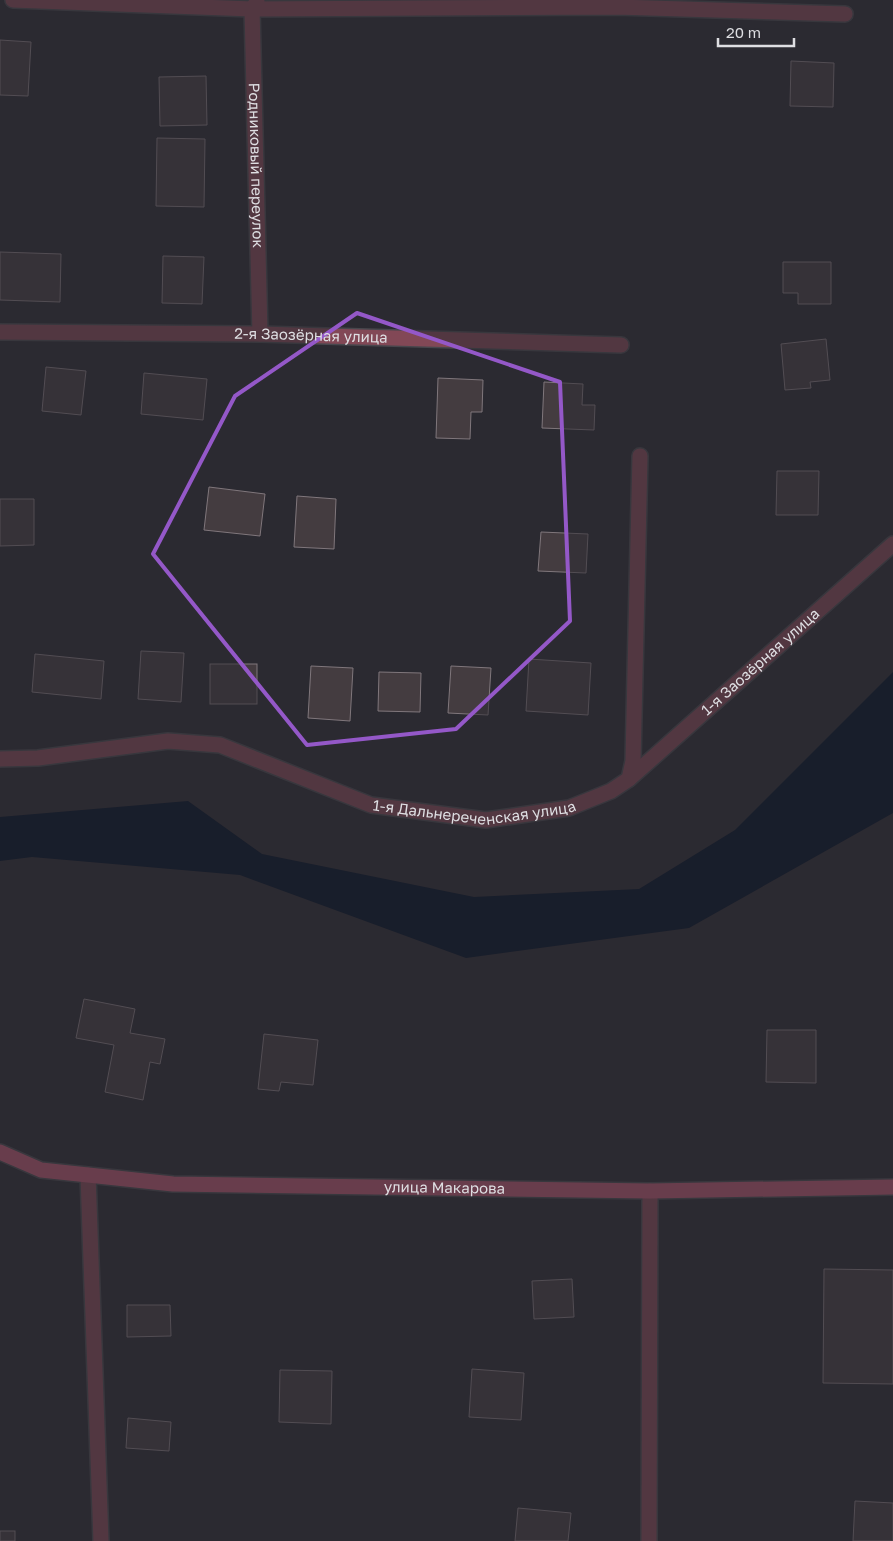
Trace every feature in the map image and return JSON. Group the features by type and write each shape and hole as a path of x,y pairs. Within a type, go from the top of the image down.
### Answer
{"street":[{"path":"13,0 255,5 620,3 845,14"},
{"name":"Родниковый переулок","path":"255,5 260,334"},
{"name":"2-я Заозёрная улица","path":"0,332 260,334 621,345"},
{"path":"629,779 633,761 640,456"},
{"name":"1-я Заозёрная улица","path":"629,779 893,544"},
{"name":"1-я Дальнереченская улица","path":"0,759 38,758 168,741 220,745 371,805 486,820 569,808 611,791 629,779"},
{"name":"улица Макарова","path":"0,1152 40,1170 174,1184 650,1192 893,1187"},
{"path":"88,1175 101,1541"},
{"path":"649,1541 650,1192"}],"highlighted area":[{"path":"357,313 560,382 570,621 456,729 307,745 153,554 235,396"}],"water":[{"path":"893,672 893,813 689,928 466,958 240,875 32,857 0,861 0,817 188,801 262,854 474,897 639,889 735,830"}],"building":[{"path":"0,40 31,42 28,96 0,95"},
{"path":"791,61 834,63 833,107 790,106"},
{"path":"206,76 207,125 160,126 159,77"},
{"path":"157,138 205,139 204,207 156,206"},
{"path":"0,252 61,254 60,302 0,300"},
{"path":"163,256 204,257 202,304 162,303"},
{"path":"783,262 831,262 831,304 798,304 798,293 783,293"},
{"path":"826,339 830,380 810,382 811,388 785,390 781,344"},
{"path":"46,367 86,371 81,415 42,411"},
{"path":"144,373 207,379 203,420 141,414"},
{"path":"438,378 483,380 482,412 471,412 470,439 436,438"},
{"path":"544,382 583,384 582,405 595,405 594,430 542,428"},
{"path":"777,471 819,471 818,515 776,515"},
{"path":"209,487 265,494 260,536 204,530"},
{"path":"297,496 336,499 334,549 294,547"},
{"path":"0,499 34,499 34,545 0,546"},
{"path":"541,532 588,534 586,573 538,571"},
{"path":"141,651 184,653 181,702 138,699"},
{"path":"35,654 104,661 101,699 32,692"},
{"path":"529,659 591,663 588,715 526,711"},
{"path":"210,664 257,664 257,704 210,704"},
{"path":"311,666 353,668 350,721 308,718"},
{"path":"451,666 491,668 488,715 448,713"},
{"path":"379,672 421,673 420,712 378,711"},
{"path":"84,999 135,1009 130,1033 165,1039 160,1064 150,1062 143,1100 105,1092 114,1045 76,1038"},
{"path":"767,1030 816,1030 816,1083 766,1082"},
{"path":"264,1034 318,1040 313,1085 281,1082 279,1091 258,1089"},
{"path":"824,1269 893,1270 893,1384 823,1383"},
{"path":"572,1279 574,1317 534,1319 532,1281"},
{"path":"127,1305 170,1305 171,1336 127,1337"},
{"path":"472,1369 524,1373 521,1420 469,1417"},
{"path":"280,1370 332,1371 331,1424 279,1422"},
{"path":"128,1418 171,1422 169,1451 126,1448"},
{"path":"855,1501 893,1503 893,1541 853,1541"},
{"path":"518,1508 571,1513 568,1541 515,1541"},
{"path":"0,1531 15,1531 15,1541 0,1541"}]}
